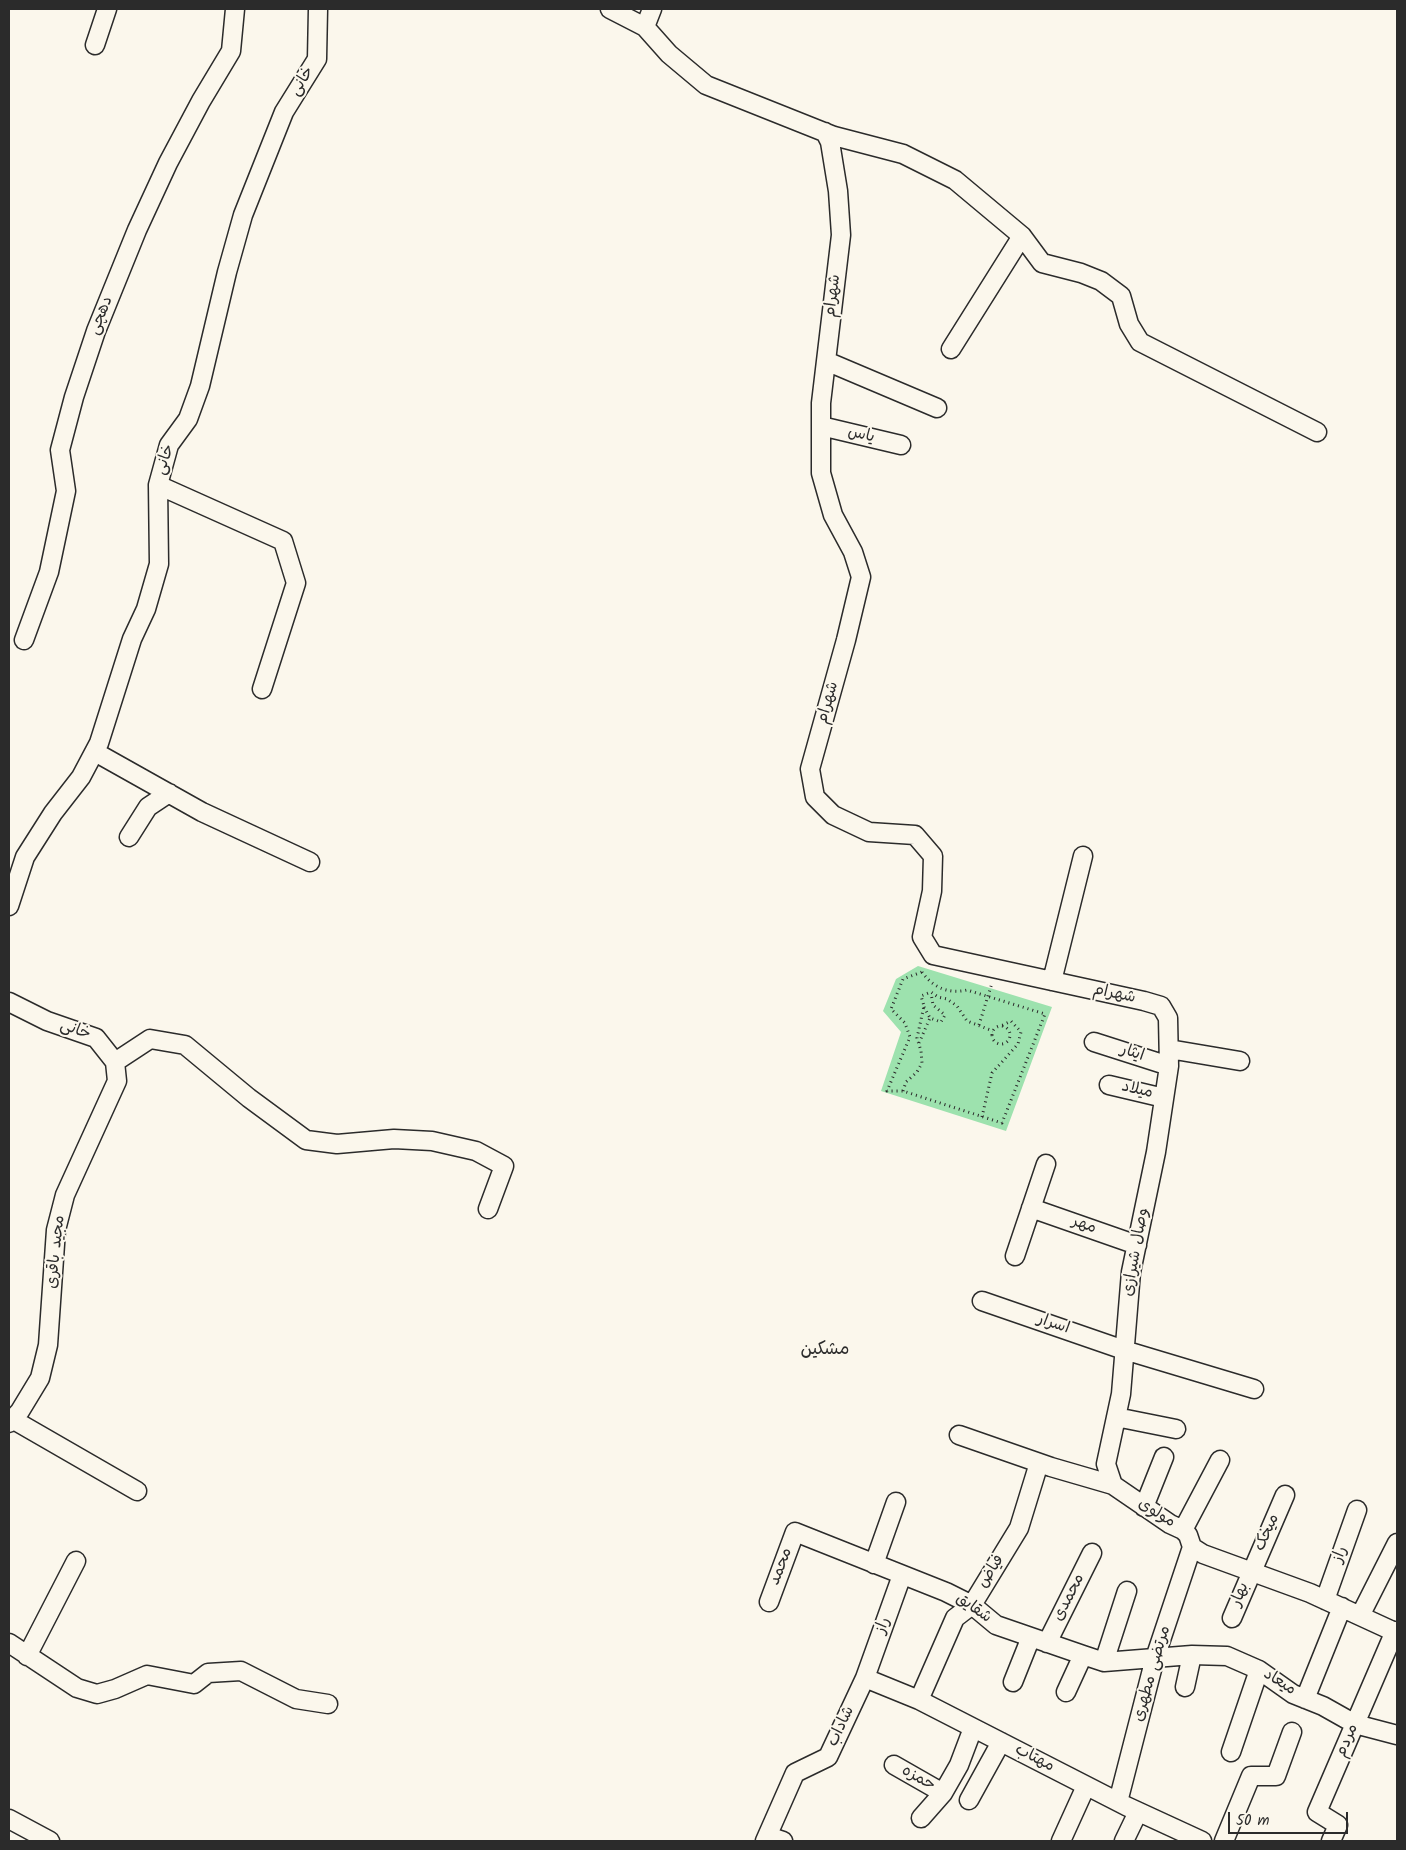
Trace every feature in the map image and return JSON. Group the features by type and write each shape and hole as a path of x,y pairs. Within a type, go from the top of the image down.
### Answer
{"street":[{"path":"95,45 107,9"},
{"name":"دهچی","path":"24,640 49,572 66,491 60,450 74,397 90,350 134,240 168,163 231,51 236,9"},
{"name":"خانی","path":"9,906 25,856 53,813 81,777 99,744 132,639 146,609 159,564 158,485 169,445 188,419 200,386 227,272 243,215 284,112 317,59 318,9"},
{"path":"610,9 646,27 669,54 706,85 825,132 903,154 955,180 1022,236 1042,263 1080,273 1101,281 1121,296 1129,324 1140,342 1317,432"},
{"path":"646,27 652,9"},
{"name":"شهرام","path":"825,132 830,142 838,191 841,235 821,403 821,473 832,514 852,552 861,577 846,640 810,770 815,797 833,815 869,832 915,835 933,856 932,891 922,937 933,955 1160,1006 1168,1018"},
{"path":"951,350 1022,236"},
{"path":"826,362 937,408"},
{"name":"یاس","path":"821,426 901,445"},
{"path":"158,485 283,541 296,583 262,689"},
{"path":"95,752 202,812 310,862"},
{"path":"129,837 148,807 169,794"},
{"path":"1052,982 1083,856"},
{"name":"خانی","path":"9,1002 47,1021 96,1038 115,1062 118,1081"},
{"name":"وصال شیرازی","path":"1113,1485 1106,1464 1120,1394 1132,1272 1156,1152 1164,1098 1169,1058 1168,1018"},
{"path":"115,1062 150,1039 185,1046 249,1098 306,1140 337,1144 394,1139 432,1141 476,1151 504,1166 488,1209"},
{"name":"ایثار","path":"1094,1042 1169,1058 1240,1061"},
{"name":"مجید باقری","path":"10,1421 20,1411 40,1378 48,1345 56,1230 65,1195 118,1081"},
{"name":"میلاد","path":"1109,1085 1164,1098"},
{"path":"1015,1256 1046,1164"},
{"name":"مهر","path":"1031,1208 1137,1245"},
{"name":"اسرار","path":"982,1301 1124,1350 1254,1389"},
{"path":"1116,1417 1176,1429"},
{"path":"10,1421 137,1491"},
{"name":"مولوی","path":"960,1435 1039,1463 1113,1485 1170,1524 1183,1530 1188,1535 1192,1547"},
{"path":"1144,1507 1164,1457"},
{"path":"1183,1530 1220,1460"},
{"name":"فیاض","path":"919,1700 955,1618 972,1604 1019,1528 1039,1463"},
{"name":"میخک","path":"1251,1571 1285,1495"},
{"path":"874,1564 896,1502"},
{"name":"راز","path":"1325,1600 1357,1510"},
{"name":"شقایق","path":"796,1532 972,1604 996,1625 1104,1662 1155,1658"},
{"name":"محمد","path":"769,1602 796,1532"},
{"path":"1192,1547 1203,1554 1342,1607 1396,1632"},
{"name":"مرتضی مطهری","path":"1118,1802 1155,1658 1192,1547"},
{"path":"1360,1616 1395,1552"},
{"name":"محمدی","path":"1012,1682 1092,1553"},
{"path":"28,1656 76,1562"},
{"name":"بهار","path":"1232,1618 1251,1571"},
{"name":"راز","path":"865,1678 902,1575"},
{"path":"1104,1662 1127,1591"},
{"path":"1304,1699 1342,1607"},
{"name":"مردم","path":"1331,1841 1338,1825 1317,1812 1396,1632"},
{"path":"9,1643 77,1688 97,1694 116,1689 147,1675 194,1684 208,1673 241,1671 296,1699 328,1704"},
{"path":"1066,1692 1083,1655"},
{"path":"1185,1687 1192,1655"},
{"name":"میعاد","path":"1155,1658 1192,1655 1228,1656 1259,1670 1293,1694 1322,1706 1355,1724 1397,1735"},
{"path":"1231,1752 1259,1670"},
{"name":"مهتاب","path":"865,1678 919,1700 1138,1812 1202,1841"},
{"name":"شاداب","path":"772,1839 795,1773 828,1757 865,1678"},
{"path":"921,1818 943,1793 959,1765 973,1728"},
{"path":"1224,1841 1251,1776 1276,1776 1292,1732"},
{"path":"969,1800 1001,1742"},
{"name":"حمزه","path":"894,1766 943,1793"},
{"path":"1061,1841 1086,1786"},
{"path":"1124,1841 1138,1812"},
{"path":"9,1819 50,1841"}],"path":[{"path":"979,1025 996,969"},
{"path":"922,972 927,980 940,988 957,992 967,990 1045,1014 1002,1123 902,1091 887,1091 910,1037 905,1023 891,1009 903,979 922,972"},
{"path":"931,992 932,1004 945,1015 941,1022 930,1018 924,1006 922,996 931,992"},
{"path":"931,992 957,1006 967,1021 994,1031"},
{"path":"902,1091 906,1082 917,1072 922,1063 917,1038 924,1006"},
{"path":"919,1044 930,1018"},
{"path":"982,1117 992,1073 1018,1044 1021,1032 1012,1021 1001,1026 994,1031 992,1036 995,1042 1000,1044 1006,1043 1010,1039 1010,1033 1007,1028 1001,1026"}],"green space":[{"path":"918,966 1052,1007 1006,1131 881,1091 901,1032 883,1011 896,979"}],"district":[{"name":"مشکین","path":"825,1351"}]}
